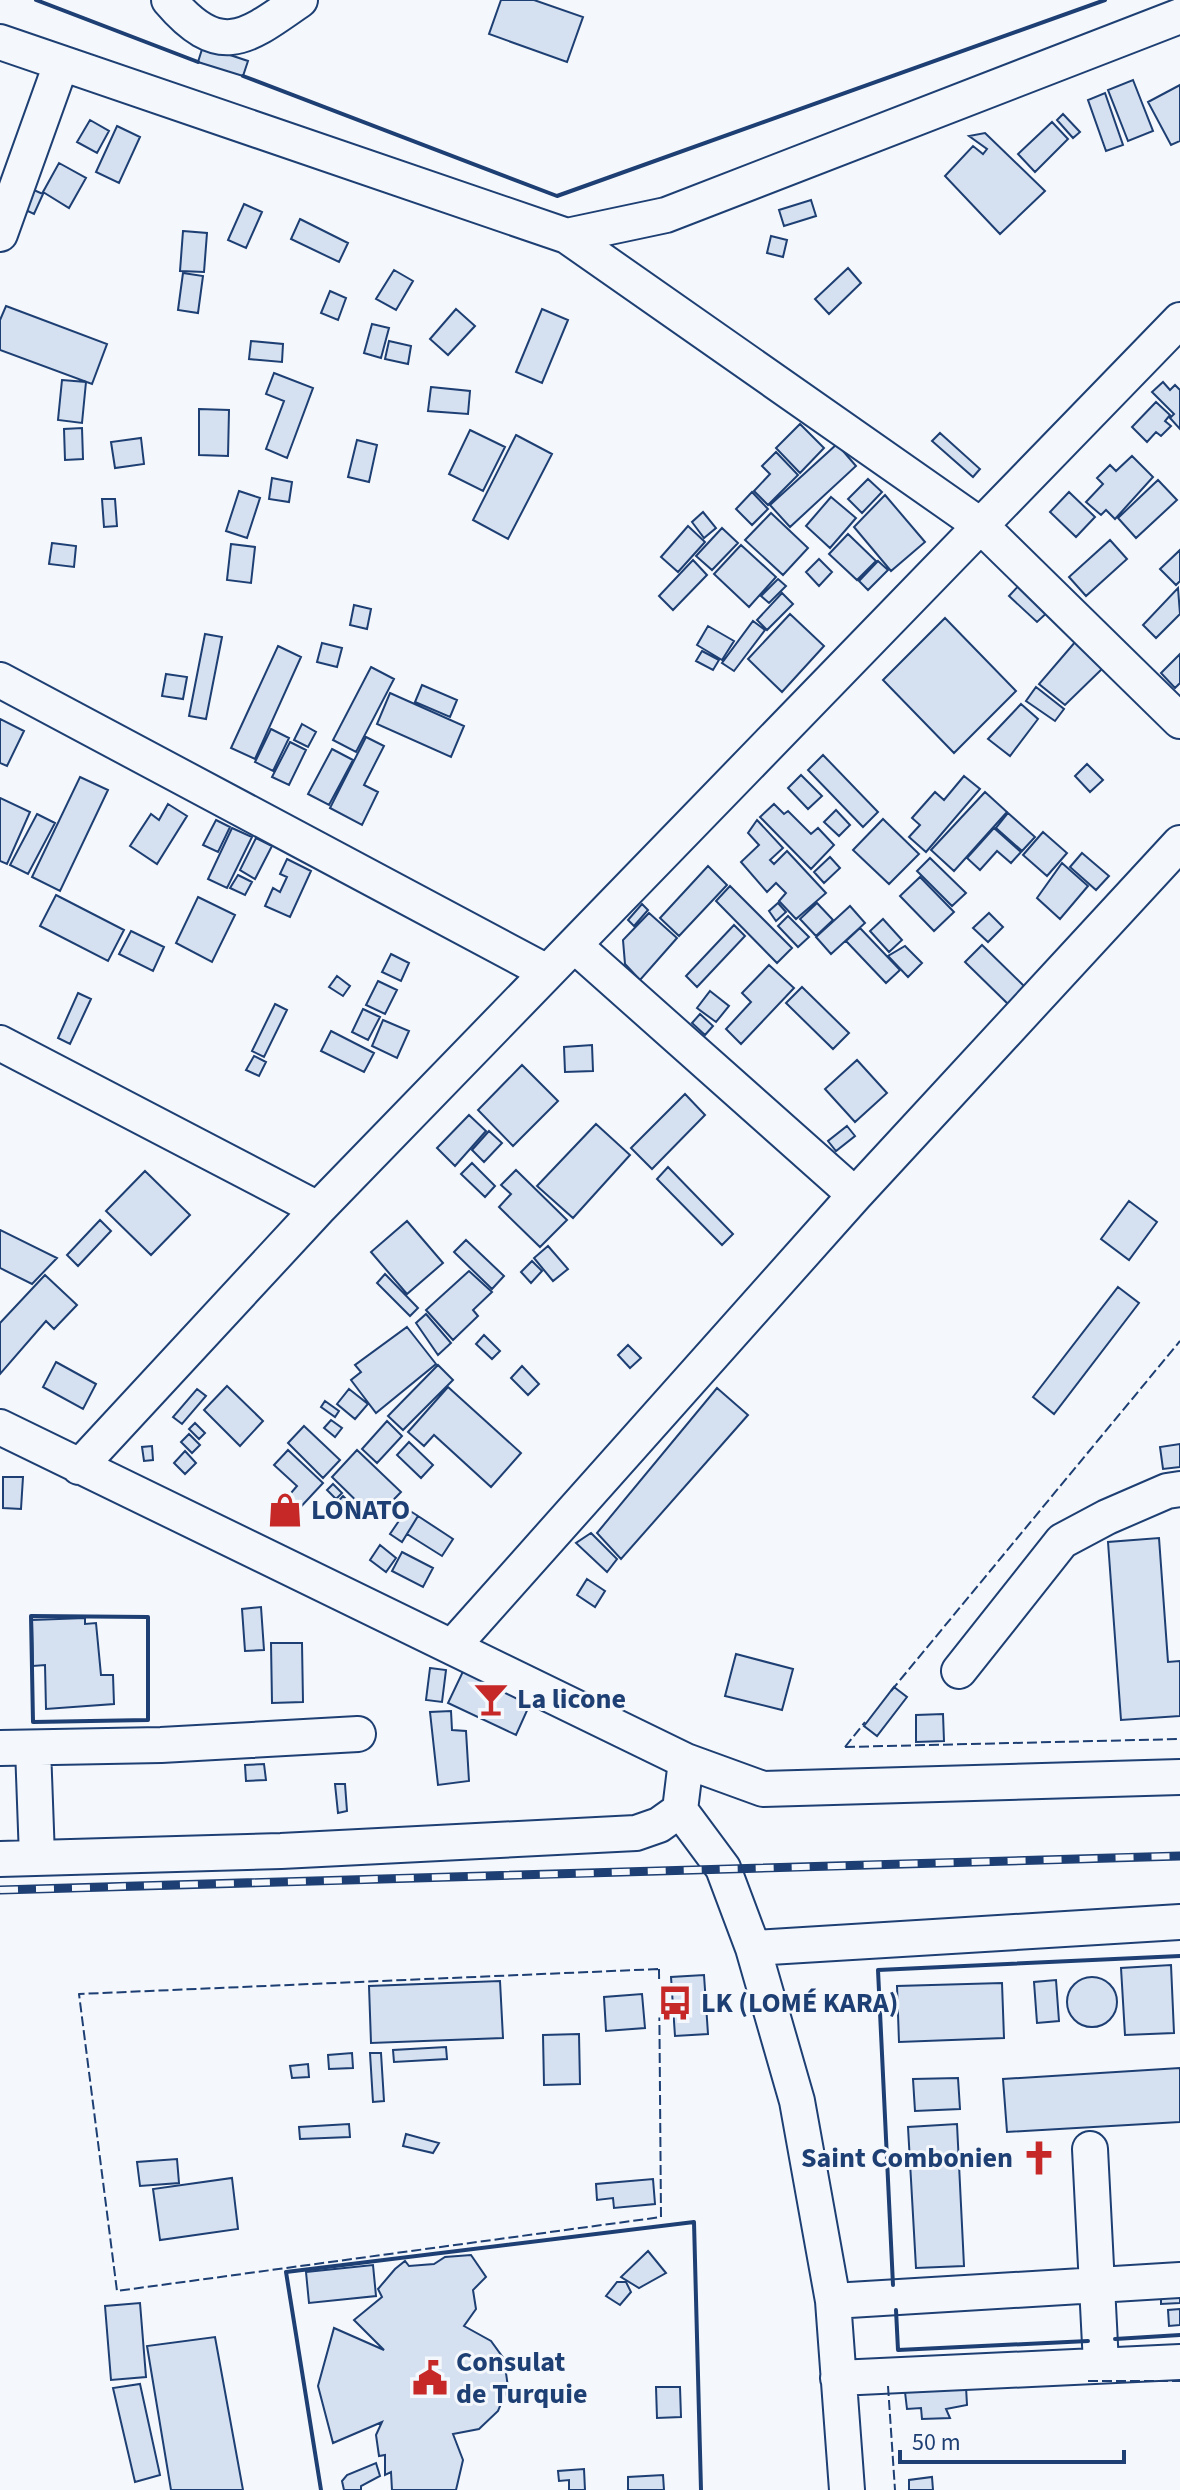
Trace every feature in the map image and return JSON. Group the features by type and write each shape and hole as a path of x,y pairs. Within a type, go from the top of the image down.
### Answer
{"street":[{"path":"169,0 179,11 221,38 237,39 253,33 300,0"},
{"path":"567,236 666,215 1180,16"},
{"path":"0,42 567,236 980,525 1180,721"},
{"path":"0,234 61,64"},
{"path":"79,1467 318,1209 1180,320"},
{"path":"0,680 547,972"},
{"path":"452,1647 855,1195 1180,843"},
{"path":"574,945 855,1195"},
{"path":"0,1043 318,1209"},
{"path":"0,1427 686,1761 763,1789 1180,1777"},
{"path":"959,1671 1062,1541 1107,1517 1167,1491 1180,1489"},
{"path":"37,1857 17,1748 161,1745 358,1734"},
{"path":"686,1761 680,1810 723,1868 753,1948 797,2101 833,2301 847,2490"},
{"path":"0,1859 281,1851 636,1833 659,1825 680,1810"},
{"path":"753,1948 1180,1922"},
{"path":"1090,2149 1101,2364"},
{"path":"833,2301 1180,2280"},
{"path":"838,2378 1180,2362"}],"building":[{"path":"501,0 534,0 583,17 567,62 489,34"},
{"path":"203,46 248,61 243,76 198,62"},
{"path":"1133,80 1153,131 1128,141 1108,90"},
{"path":"1180,85 1180,141 1171,145 1148,102"},
{"path":"1105,93 1123,145 1106,151 1088,100"},
{"path":"1063,114 1080,132 1073,138 1057,120"},
{"path":"90,120 109,131 97,153 77,142"},
{"path":"1052,122 1068,139 1035,172 1018,154"},
{"path":"117,126 140,137 119,183 96,172"},
{"path":"985,133 1045,191 1000,234 945,176 973,146 983,154 987,149 969,136"},
{"path":"59,163 86,178 69,208 43,192"},
{"path":"27,187 43,194 34,214 19,207"},
{"path":"811,200 816,216 784,226 779,210"},
{"path":"244,204 262,212 246,248 228,240"},
{"path":"300,219 348,243 339,262 291,239"},
{"path":"183,231 207,233 204,272 180,271"},
{"path":"771,236 787,240 783,257 767,253"},
{"path":"848,268 861,283 829,314 815,299"},
{"path":"394,270 413,281 396,310 376,299"},
{"path":"183,273 203,276 198,313 178,310"},
{"path":"330,291 346,298 338,320 321,313"},
{"path":"6,306 107,344 92,384 0,350 0,320"},
{"path":"456,309 475,326 448,355 430,339"},
{"path":"542,309 568,320 542,383 516,372"},
{"path":"372,324 389,328 381,358 364,353"},
{"path":"251,341 283,344 282,362 249,359"},
{"path":"389,341 411,346 408,364 385,359"},
{"path":"274,373 313,388 287,458 266,449 284,401 266,394"},
{"path":"62,380 86,382 82,423 58,420"},
{"path":"1163,382 1170,390 1175,385 1180,390 1180,429 1170,418 1174,414 1152,392"},
{"path":"431,387 470,391 468,414 428,411"},
{"path":"1156,402 1170,415 1165,421 1171,426 1161,436 1156,432 1147,442 1132,427"},
{"path":"199,409 229,410 228,456 199,455"},
{"path":"800,424 824,448 800,473 776,448"},
{"path":"82,428 83,459 65,460 64,429"},
{"path":"470,430 505,447 483,491 449,474"},
{"path":"940,433 980,469 973,477 932,441"},
{"path":"516,435 552,454 508,539 473,520"},
{"path":"141,438 144,464 115,468 111,442"},
{"path":"357,440 377,445 369,482 348,477"},
{"path":"837,444 856,466 790,527 770,505"},
{"path":"776,452 798,475 768,505 754,491 770,474 762,466"},
{"path":"1132,456 1153,477 1115,519 1106,510 1101,515 1086,502 1103,484 1097,478 1110,465 1116,471"},
{"path":"272,478 292,482 289,502 269,499"},
{"path":"868,479 882,492 862,513 848,499"},
{"path":"1158,480 1177,500 1136,538 1118,518"},
{"path":"239,491 260,498 247,538 226,531"},
{"path":"752,492 768,509 752,525 736,509"},
{"path":"1069,492 1095,517 1076,537 1050,512"},
{"path":"885,495 925,542 891,571 854,527"},
{"path":"831,497 856,518 830,548 806,526"},
{"path":"102,499 115,499 117,526 104,527"},
{"path":"703,512 716,528 704,538 692,522"},
{"path":"771,513 808,548 783,575 745,540"},
{"path":"688,526 705,542 678,572 661,557"},
{"path":"722,528 738,543 712,570 696,556"},
{"path":"848,534 876,561 857,580 829,554"},
{"path":"1110,540 1127,559 1086,596 1069,577"},
{"path":"52,543 76,546 74,567 49,564"},
{"path":"231,544 255,547 251,583 227,580"},
{"path":"741,545 776,577 749,607 714,574"},
{"path":"1180,550 1180,581 1176,585 1160,569"},
{"path":"819,559 832,572 819,586 806,572"},
{"path":"693,560 707,575 673,610 659,596"},
{"path":"878,561 888,570 868,590 859,581"},
{"path":"778,579 786,586 769,603 761,596"},
{"path":"1023,581 1052,608 1037,622 1009,596"},
{"path":"1178,588 1180,614 1156,638 1143,625"},
{"path":"782,593 793,604 767,630 757,620"},
{"path":"354,605 371,609 367,629 350,625"},
{"path":"790,614 824,646 782,692 748,659"},
{"path":"945,618 1016,691 954,753 883,680"},
{"path":"753,621 765,630 734,671 722,663"},
{"path":"708,626 734,641 722,660 697,645"},
{"path":"205,634 222,637 206,719 189,716"},
{"path":"1076,641 1105,666 1065,705 1039,684"},
{"path":"322,643 342,648 337,667 317,662"},
{"path":"278,646 301,657 255,759 231,748"},
{"path":"702,651 719,660 713,670 696,661"},
{"path":"1180,654 1180,683 1175,688 1161,673"},
{"path":"371,667 394,679 356,752 333,740"},
{"path":"166,674 187,677 183,699 162,696"},
{"path":"422,685 457,700 450,717 415,702"},
{"path":"1036,687 1064,709 1055,721 1026,701"},
{"path":"390,693 464,726 451,757 377,724"},
{"path":"1021,704 1038,719 1010,756 988,739"},
{"path":"0,719 24,731 7,766 0,763"},
{"path":"302,724 316,732 308,747 294,740"},
{"path":"271,729 289,738 273,771 255,762"},
{"path":"366,737 384,746 364,785 378,792 362,825 330,808"},
{"path":"290,742 306,750 289,785 272,777"},
{"path":"332,749 353,760 329,805 308,794"},
{"path":"823,755 878,812 863,827 808,770"},
{"path":"1087,764 1103,780 1090,792 1075,776"},
{"path":"801,775 822,796 808,809 788,788"},
{"path":"964,776 980,789 926,852 909,837 920,825 912,818 935,792 944,800"},
{"path":"80,777 108,790 60,891 32,877"},
{"path":"985,792 1007,812 954,871 931,850"},
{"path":"0,798 30,812 7,864 0,861"},
{"path":"168,804 187,816 157,864 130,846 151,814 159,820"},
{"path":"774,804 784,814 788,811 811,834 818,828 834,845 811,869 760,817"},
{"path":"836,810 850,825 839,836 824,822"},
{"path":"1008,813 1035,837 1022,851 996,828"},
{"path":"37,814 55,823 28,874 10,865"},
{"path":"883,819 919,854 889,884 853,850"},
{"path":"216,820 230,827 218,852 203,845"},
{"path":"757,820 783,848 770,860 774,864 787,851 826,893 796,919 779,901 786,893 776,883 767,892 741,862 759,845 748,833"},
{"path":"232,828 252,837 227,888 208,879"},
{"path":"994,828 1021,852 1011,863 997,851 980,870 967,858"},
{"path":"1043,832 1067,853 1047,876 1023,855"},
{"path":"256,838 272,846 255,879 240,870"},
{"path":"1082,853 1109,876 1096,890 1070,867"},
{"path":"830,857 840,868 824,883 814,872"},
{"path":"930,858 966,893 952,906 917,871"},
{"path":"287,859 311,871 290,917 265,906 273,888 280,892 287,877 280,874"},
{"path":"1062,863 1088,886 1060,919 1037,898"},
{"path":"708,866 727,885 679,936 660,918"},
{"path":"238,875 252,882 245,895 230,888"},
{"path":"920,877 954,912 934,931 900,896"},
{"path":"730,886 792,948 777,963 716,901"},
{"path":"56,895 124,930 108,961 40,926"},
{"path":"198,897 235,915 212,962 176,943"},
{"path":"778,903 786,912 776,921 769,911"},
{"path":"817,903 833,920 816,936 800,919"},
{"path":"642,904 648,910 634,926 628,920"},
{"path":"850,906 865,923 831,954 816,937"},
{"path":"649,913 677,938 640,980 625,964 623,940"},
{"path":"989,913 1003,927 988,942 973,928"},
{"path":"788,916 809,937 798,947 778,926"},
{"path":"883,919 902,940 889,952 870,931"},
{"path":"734,925 745,936 697,987 686,976"},
{"path":"860,928 900,970 886,983 846,941"},
{"path":"131,931 164,947 153,971 119,954"},
{"path":"982,945 1025,987 1008,1004 965,962"},
{"path":"905,946 922,963 908,977 888,956"},
{"path":"391,954 409,963 401,981 382,972"},
{"path":"769,965 794,988 741,1044 726,1029 751,1002 742,993"},
{"path":"337,976 350,986 343,996 329,987"},
{"path":"378,981 397,990 385,1014 366,1005"},
{"path":"802,987 849,1033 833,1049 786,1003"},
{"path":"710,991 729,1006 716,1022 697,1008"},
{"path":"78,993 91,999 70,1044 58,1038"},
{"path":"275,1004 287,1010 264,1057 252,1051"},
{"path":"363,1009 380,1017 368,1040 352,1032"},
{"path":"700,1014 713,1026 705,1035 692,1023"},
{"path":"383,1020 409,1031 397,1058 372,1046"},
{"path":"331,1031 374,1053 364,1072 321,1051"},
{"path":"592,1045 593,1071 565,1072 564,1047"},
{"path":"254,1056 266,1062 259,1076 246,1070"},
{"path":"857,1060 887,1093 855,1122 825,1089"},
{"path":"522,1065 558,1101 513,1146 478,1110"},
{"path":"685,1094 705,1115 652,1169 631,1148"},
{"path":"469,1115 486,1131 455,1166 437,1148"},
{"path":"596,1124 630,1155 573,1218 537,1186"},
{"path":"847,1126 855,1136 836,1151 828,1141"},
{"path":"489,1131 502,1143 484,1162 472,1150"},
{"path":"472,1163 495,1186 485,1197 461,1174"},
{"path":"668,1167 733,1234 722,1245 657,1179"},
{"path":"516,1170 567,1220 540,1247 499,1207 511,1194 501,1185"},
{"path":"145,1171 190,1215 151,1255 106,1211"},
{"path":"1129,1201 1157,1222 1129,1260 1101,1239"},
{"path":"100,1220 111,1231 78,1266 67,1255"},
{"path":"407,1221 443,1263 407,1294 371,1252"},
{"path":"0,1230 57,1258 32,1284 0,1268"},
{"path":"466,1240 504,1276 492,1289 454,1252"},
{"path":"548,1246 568,1269 553,1281 534,1258"},
{"path":"532,1261 542,1271 531,1283 521,1272"},
{"path":"469,1271 492,1292 473,1310 478,1316 453,1340 426,1310"},
{"path":"385,1274 418,1308 410,1316 377,1283"},
{"path":"45,1275 77,1305 54,1329 46,1321 0,1374 0,1323"},
{"path":"1118,1287 1139,1303 1054,1414 1033,1397"},
{"path":"426,1314 451,1343 438,1355 416,1323"},
{"path":"407,1327 436,1364 376,1413 351,1380 361,1372 355,1365"},
{"path":"484,1335 500,1351 492,1359 476,1344"},
{"path":"628,1345 641,1358 630,1368 618,1355"},
{"path":"56,1362 96,1384 83,1409 43,1387"},
{"path":"438,1365 453,1380 403,1430 388,1416"},
{"path":"522,1366 539,1384 528,1395 511,1378"},
{"path":"227,1386 263,1421 240,1446 204,1410"},
{"path":"448,1387 521,1453 491,1487 434,1435 424,1446 408,1432"},
{"path":"717,1388 748,1415 621,1559 597,1533"},
{"path":"197,1389 206,1396 182,1424 173,1417"},
{"path":"349,1389 368,1404 355,1419 337,1404"},
{"path":"325,1401 339,1411 335,1417 321,1407"},
{"path":"331,1420 342,1428 335,1437 324,1428"},
{"path":"387,1421 402,1436 377,1463 362,1449"},
{"path":"195,1423 205,1433 199,1439 189,1429"},
{"path":"304,1426 340,1460 323,1478 288,1443"},
{"path":"189,1434 200,1445 192,1453 181,1442"},
{"path":"409,1442 433,1465 421,1478 397,1455"},
{"path":"1180,1444 1180,1467 1163,1469 1160,1447"},
{"path":"152,1446 153,1460 144,1461 142,1447"},
{"path":"288,1450 323,1483 296,1512 285,1500 297,1486 274,1465"},
{"path":"357,1450 401,1492 375,1519 332,1477"},
{"path":"185,1451 196,1463 185,1474 174,1463"},
{"path":"3,1477 23,1477 21,1509 3,1508"},
{"path":"333,1484 342,1493 336,1499 327,1490"},
{"path":"343,1496 352,1505 345,1514 335,1505"},
{"path":"407,1509 418,1516 402,1542 390,1534"},
{"path":"418,1516 453,1539 442,1556 407,1534"},
{"path":"591,1533 617,1559 607,1572 576,1543"},
{"path":"1159,1538 1168,1662 1180,1661 1180,1716 1121,1720 1108,1542"},
{"path":"380,1545 396,1558 386,1572 370,1560"},
{"path":"402,1552 433,1568 423,1587 392,1571"},
{"path":"587,1579 605,1591 595,1607 577,1595"},
{"path":"261,1607 264,1650 245,1651 242,1609"},
{"path":"85,1618 85,1624 96,1623 101,1675 113,1675 114,1704 46,1709 45,1665 33,1666 32,1620"},
{"path":"271,1643 302,1643 303,1702 272,1703"},
{"path":"736,1654 793,1669 782,1710 725,1696"},
{"name":"La licone","path":"467,1663 534,1695 516,1735 448,1703"},
{"name":"La licone","path":"430,1668 446,1670 442,1702 426,1700"},
{"path":"894,1687 907,1697 877,1736 864,1726"},
{"name":"La licone","path":"451,1711 452,1730 466,1731 469,1781 438,1785 430,1712"},
{"path":"943,1714 944,1741 916,1742 916,1715"},
{"path":"264,1764 266,1780 246,1781 245,1765"},
{"path":"335,1784 345,1784 347,1811 338,1813"},
{"path":"1171,1965 1174,2033 1125,2035 1121,1968"},
{"path":"704,1975 708,2034 675,2036 671,1977"},
{"path":"1092,1977 1110,1984 1117,2002 1110,2020 1092,2027 1074,2020 1067,2002 1074,1984"},
{"path":"1056,1980 1059,2021 1037,2023 1034,1982"},
{"path":"500,1981 503,2038 371,2043 369,1986"},
{"path":"1002,1983 1004,2038 899,2042 897,1986"},
{"path":"642,1994 645,2028 606,2031 604,1997"},
{"path":"579,2034 580,2084 544,2085 543,2035"},
{"path":"446,2047 447,2059 394,2062 393,2050"},
{"path":"352,2053 353,2068 329,2069 328,2055"},
{"path":"370,2053 381,2053 384,2101 373,2102"},
{"path":"308,2064 309,2077 292,2078 290,2066"},
{"path":"1180,2068 1180,2122 1007,2132 1003,2079"},
{"path":"958,2078 960,2109 915,2111 913,2079"},
{"path":"349,2124 350,2137 300,2139 299,2127"},
{"path":"957,2124 964,2266 916,2268 908,2127"},
{"path":"406,2134 439,2143 433,2153 403,2146"},
{"path":"177,2159 179,2183 140,2186 137,2162"},
{"path":"232,2178 238,2229 160,2240 153,2189"},
{"path":"653,2179 655,2204 614,2208 613,2198 597,2200 596,2184"},
{"path":"648,2251 666,2273 639,2288 621,2277"},
{"path":"471,2255 486,2277 473,2290 476,2309 464,2326 491,2341 504,2359 508,2387 498,2411 479,2429 453,2434 463,2460 456,2490 392,2490 391,2472 385,2475 385,2455 379,2456 376,2435 382,2422 333,2443 318,2386 334,2328 384,2350 354,2320 382,2297 378,2289 395,2269 405,2261 409,2266 434,2264 445,2257"},
{"path":"373,2265 376,2296 309,2303 306,2272"},
{"path":"617,2282 626,2282 631,2292 620,2305 606,2296"},
{"path":"1180,2294 1180,2303 1161,2304 1161,2295"},
{"path":"140,2303 146,2377 111,2380 105,2306"},
{"path":"1180,2309 1180,2325 1169,2326 1168,2310"},
{"path":"215,2337 243,2490 171,2490 147,2346"},
{"path":"140,2384 160,2475 135,2482 113,2388"},
{"path":"656,2387 680,2387 681,2417 657,2418"},
{"path":"966,2387 967,2405 946,2409 950,2418 922,2419 921,2408 907,2409 905,2392"},
{"path":"376,2463 380,2476 361,2486 361,2490 344,2490 342,2481 347,2475"},
{"path":"584,2469 585,2490 569,2490 569,2480 559,2481 558,2471"},
{"path":"663,2475 664,2490 628,2490 628,2477"},
{"path":"932,2477 933,2490 909,2490 909,2480"}],"railway":[{"path":"0,1890 1180,1856"}],"fence":[{"path":"891,1691 1180,1341"},
{"path":"845,1747 865,1722"},
{"path":"845,1747 1180,1739"},
{"path":"659,1969 661,2217 117,2291 79,1994 659,1969"},
{"path":"1088,2381 1180,2381"},
{"path":"888,2386 895,2490"}],"wall":[{"path":"36,0 198,62"},
{"path":"243,76 557,196 1105,0"},
{"path":"31,1616 148,1617 148,1720 33,1722 31,1616"},
{"path":"893,2285 878,1970 1180,1956"},
{"path":"321,2490 286,2272 694,2222 701,2490"},
{"path":"896,2310 898,2350 1088,2341"},
{"path":"1115,2339 1180,2335"}],"place":[{"name":"LONATO","path":"285,1510"},
{"name":"La licone","path":"491,1699"},
{"name":"LK (LOMÉ KARA)","path":"675,2003"},
{"name":"Saint Combonien","path":"1039,2158"},
{"name":"Consulat de Turquie","path":"430,2378"}]}
